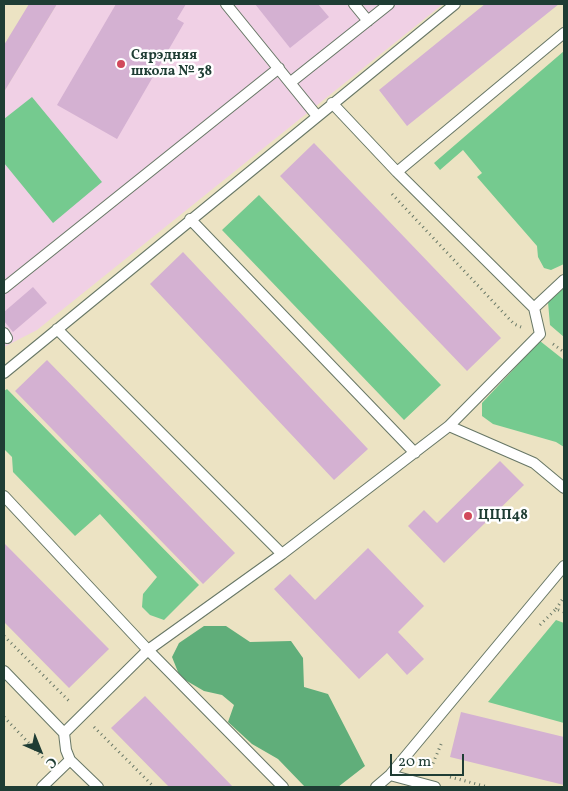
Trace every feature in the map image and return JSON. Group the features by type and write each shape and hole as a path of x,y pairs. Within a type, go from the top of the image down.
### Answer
{"lane":[{"path":"226,4 318,116"},
{"path":"354,4 368,21"},
{"path":"291,82 389,4"},
{"path":"4,373 455,4"},
{"path":"397,172 564,33"},
{"path":"4,288 279,68"},
{"path":"64,733 148,650 282,554 449,426 540,334 534,308 397,172 332,103"},
{"path":"190,219 415,453"},
{"path":"534,308 564,280"},
{"path":"57,329 282,554"},
{"path":"449,426 534,463 564,488"},
{"path":"4,496 148,650 283,787"},
{"path":"376,787 390,775 564,566"},
{"path":"4,671 64,733 66,750 70,760 98,787"},
{"path":"42,787 70,760"},
{"path":"390,775 435,787"}],"path":[{"path":"385,187 514,324 540,334"},
{"path":"556,609 564,597"},
{"path":"4,717 50,765"},
{"path":"449,777 488,787"}],"shaded area":[{"path":"57,4 443,4 37,330 4,347 4,92"}],"green space":[{"path":"564,51 564,264 551,270 544,268 538,257 537,246 477,177 482,173 463,150 440,170 434,163"},
{"path":"32,97 102,182 53,223 4,163 4,119"},
{"path":"259,195 441,385 404,420 222,230"},
{"path":"564,287 564,337 550,325 548,302"},
{"path":"540,341 564,360 564,447 556,442 493,424 482,416 482,403"},
{"path":"7,389 199,585 164,620 150,615 142,607 143,594 157,577 100,514 75,536 13,472 12,457 4,449 4,391"},
{"path":"556,620 564,623 564,723 488,702"},
{"path":"204,626 226,626 250,642 291,641 303,658 304,687 328,694 365,766 338,787 305,787 278,759 252,744 228,722 234,705 222,695 204,691 180,677 172,657 179,643"}],"building":[{"path":"29,4 57,4 4,92 4,45"},
{"name":"Сярэдняя школа № 38","path":"116,4 186,4 177,19 184,23 117,139 57,105"},
{"path":"255,4 318,4 329,17 290,48"},
{"path":"485,4 559,4 407,126 379,90"},
{"path":"314,143 501,338 467,371 280,176"},
{"path":"183,252 368,449 334,480 150,284"},
{"path":"33,287 47,303 13,332 4,321 4,312"},
{"path":"47,360 235,553 203,584 15,391"},
{"name":"ЦЦП48","path":"500,461 524,485 444,563 408,526 424,510 437,523"},
{"path":"4,543 109,649 69,688 4,622"},
{"path":"368,548 424,606 398,632 424,659 407,675 387,653 359,679 274,589 290,574 315,600"},
{"path":"145,696 233,787 169,787 111,728"},
{"path":"461,712 564,737 564,785 450,757"}],"place":[{"name":"Сярэдняя школа № 38","path":"121,64"},
{"name":"ЦЦП48","path":"468,516"}]}
